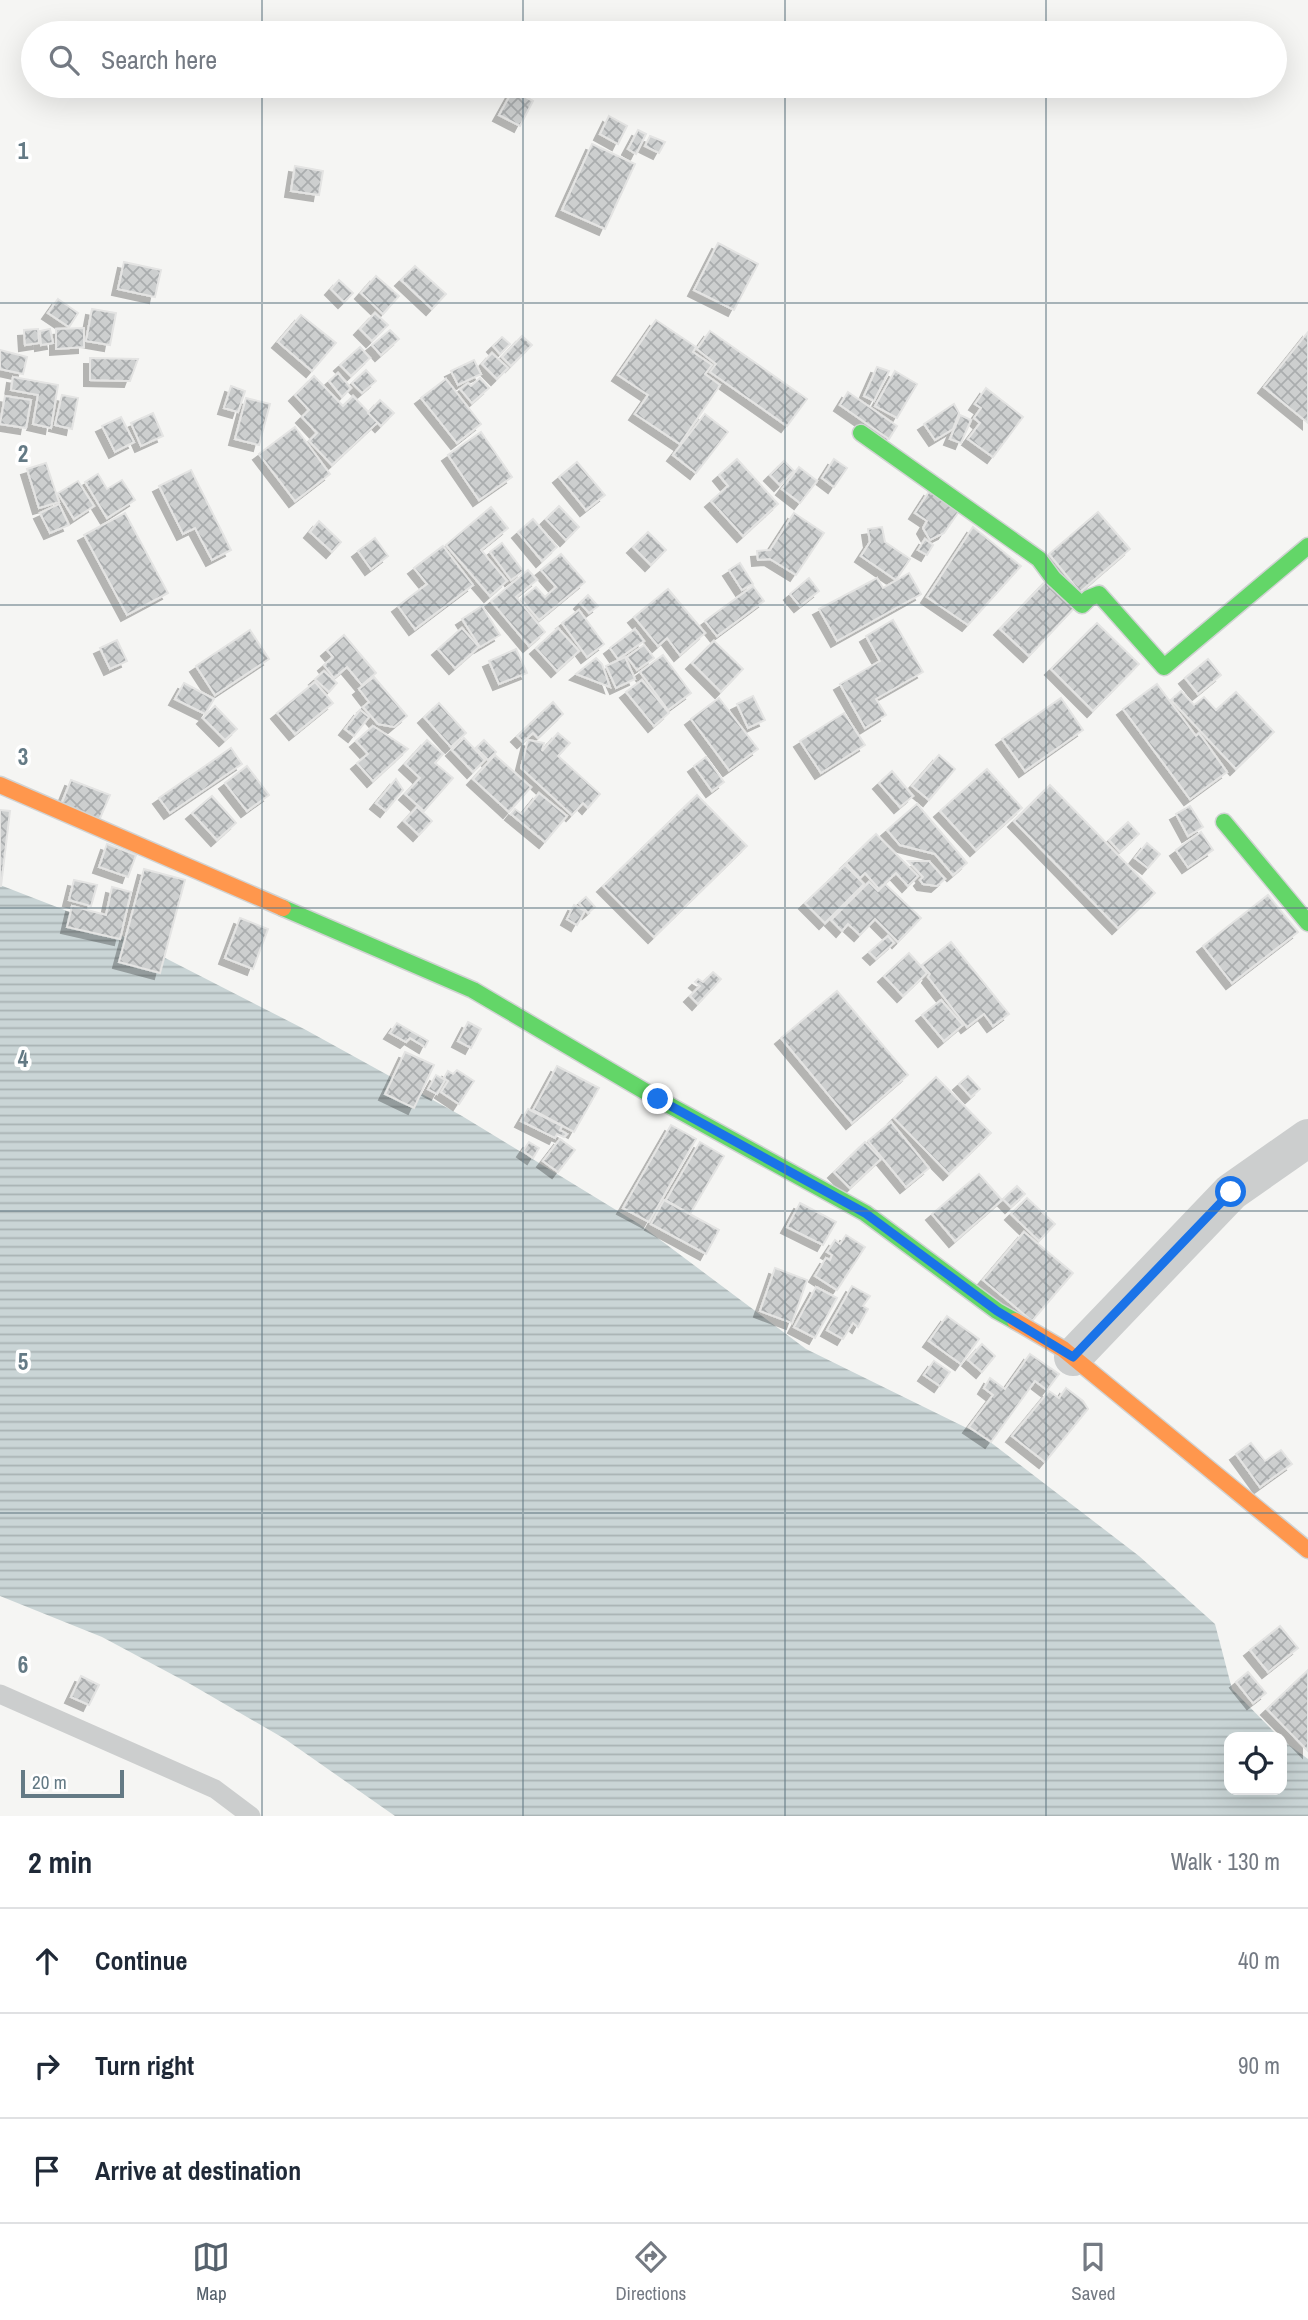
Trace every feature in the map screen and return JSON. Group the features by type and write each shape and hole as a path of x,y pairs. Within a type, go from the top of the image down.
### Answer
{"street":[{"path":"861,433 1039,559 1053,578 1082,605 1099,594 1164,667 1308,546"},
{"path":"0,785 473,990 658,1099 865,1213 997,1311 1073,1357 1308,1550"},
{"path":"1224,822 1308,923"},
{"path":"1073,1357 1231,1192 1308,1138"}],"lane":[{"path":"0,1693 215,1789 251,1816"}],"shaded area":[{"path":"0,885 93,921 306,1030 462,1116 639,1224 806,1349 981,1435 1139,1556 1215,1624 1232,1689 1274,1732 1224,1732 1224,1795 1287,1795 1287,1744 1308,1759 1308,1816 395,1816 285,1739 192,1685 102,1637 0,1596"}],"building":[{"path":"509,98 528,98 533,101 520,126 499,115"},
{"path":"609,116 627,126 618,144 600,134"},
{"path":"638,130 646,134 636,154 628,149"},
{"path":"650,136 665,142 659,153 645,146"},
{"path":"592,144 635,164 605,229 562,210"},
{"path":"295,166 323,171 319,195 291,191"},
{"path":"718,243 758,264 734,310 694,290"},
{"path":"124,262 161,270 155,297 118,289"},
{"path":"415,266 446,294 432,309 401,280"},
{"path":"376,276 399,296 383,314 361,293"},
{"path":"339,280 353,293 344,302 331,289"},
{"path":"58,299 78,313 69,327 48,313"},
{"path":"92,309 116,313 110,345 86,341"},
{"path":"375,313 388,325 372,341 360,329"},
{"path":"301,315 336,343 312,371 278,342"},
{"path":"656,320 696,347 693,352 712,365 705,374 720,385 680,444 635,414 648,395 618,375"},
{"path":"84,328 84,347 56,349 56,329"},
{"path":"38,329 39,343 25,345 24,330"},
{"path":"50,329 53,343 41,345 40,331"},
{"path":"390,330 399,339 381,355 372,345"},
{"path":"710,331 807,399 787,426 710,372 716,364 697,349"},
{"path":"1308,332 1308,423 1264,387"},
{"path":"522,336 532,345 511,366 502,357"},
{"path":"502,337 510,344 500,354 493,346"},
{"path":"360,347 370,358 351,376 340,365"},
{"path":"0,350 27,357 23,374 0,369"},
{"path":"492,353 508,368 497,379 482,364"},
{"path":"90,358 138,359 130,381 90,380"},
{"path":"474,360 481,374 458,385 451,371"},
{"path":"877,367 889,371 874,401 864,396"},
{"path":"366,370 376,381 362,393 352,383"},
{"path":"895,371 917,384 897,418 875,406"},
{"path":"338,373 351,388 342,397 329,381"},
{"path":"314,376 343,406 353,396 378,422 332,465 309,441 317,433 302,417 309,410 295,395"},
{"path":"13,377 58,385 51,428 33,424 38,395 11,390"},
{"path":"480,378 489,388 472,403 460,389 468,383 471,386"},
{"path":"446,379 481,424 457,443 421,398"},
{"path":"231,386 245,391 238,412 224,408"},
{"path":"986,388 1023,417 993,457 968,439 980,423 974,418 981,408 975,404"},
{"path":"848,392 897,426 889,439 840,405"},
{"path":"62,395 78,398 72,429 55,425"},
{"path":"5,396 31,400 26,428 0,424"},
{"path":"246,398 270,404 259,445 235,439"},
{"path":"380,400 394,413 381,426 368,413"},
{"path":"954,404 959,413 953,429 935,440 924,424"},
{"path":"153,413 163,436 141,446 131,423"},
{"path":"705,414 728,432 696,473 673,455"},
{"path":"960,415 971,420 961,443 950,439"},
{"path":"121,417 134,442 115,452 102,426"},
{"path":"295,427 330,474 295,501 259,454"},
{"path":"481,432 512,477 479,500 448,455"},
{"path":"737,459 778,504 743,536 711,501 728,486 719,475"},
{"path":"834,459 847,468 834,487 822,478"},
{"path":"784,461 794,471 780,485 770,475"},
{"path":"577,462 605,495 586,510 559,477"},
{"path":"46,463 59,502 39,508 27,469"},
{"path":"799,467 817,481 800,503 782,489"},
{"path":"191,470 231,550 212,560 195,528 183,534 159,486"},
{"path":"98,474 107,489 122,480 135,500 107,518 85,482"},
{"path":"78,481 94,506 74,519 58,493"},
{"path":"930,490 960,510 944,533 930,540 923,528 927,521 915,513"},
{"path":"59,504 69,525 50,533 40,513"},
{"path":"559,506 579,527 566,540 546,519"},
{"path":"491,507 508,528 481,550 507,581 490,596 446,545"},
{"path":"1098,512 1130,549 1080,592 1049,554"},
{"path":"125,513 168,593 127,615 84,535"},
{"path":"794,513 824,533 796,575 770,559 758,560 757,551 770,550"},
{"path":"533,519 557,547 542,561 518,532"},
{"path":"319,521 341,542 332,552 310,532"},
{"path":"882,527 885,542 910,559 896,580 861,556 870,542 868,529"},
{"path":"973,527 1021,566 968,625 927,597"},
{"path":"648,532 666,550 651,565 633,547"},
{"path":"375,538 388,556 371,569 358,551"},
{"path":"925,539 933,545 927,555 918,550"},
{"path":"502,543 523,571 511,580 490,552"},
{"path":"443,546 473,585 415,629 398,606 427,584 414,568"},
{"path":"561,554 585,582 539,620 521,599 536,587 545,597 556,587 541,570"},
{"path":"740,563 753,584 742,590 729,570"},
{"path":"528,570 537,580 516,597 545,632 529,646 491,601"},
{"path":"909,573 921,594 837,641 819,609 877,578 883,588"},
{"path":"809,578 819,591 800,606 790,594"},
{"path":"1049,578 1078,604 1029,656 1000,629"},
{"path":"753,586 764,601 717,636 705,621"},
{"path":"668,589 705,633 680,655 667,638 658,646 634,617"},
{"path":"588,595 598,606 589,613 580,603"},
{"path":"482,606 500,635 480,647 462,619"},
{"path":"579,610 604,644 587,657 562,623"},
{"path":"893,620 923,672 876,699 886,715 865,728 840,684 880,661 866,636"},
{"path":"1097,623 1139,664 1093,711 1051,669"},
{"path":"462,628 479,647 455,668 438,649"},
{"path":"558,628 579,651 557,671 536,648"},
{"path":"635,629 644,641 618,659 610,648"},
{"path":"250,630 269,659 215,695 196,666"},
{"path":"344,635 376,673 362,685 347,667 334,678 324,665 333,657 327,650"},
{"path":"117,640 127,661 110,669 100,648"},
{"path":"714,641 743,669 721,692 692,663"},
{"path":"644,645 654,658 637,670 627,657"},
{"path":"516,649 527,673 499,684 489,661"},
{"path":"663,655 691,693 668,710 640,672"},
{"path":"625,657 635,679 616,688 606,666"},
{"path":"596,658 602,664 610,687 576,674"},
{"path":"1208,659 1221,675 1198,694 1185,678"},
{"path":"324,671 337,683 329,692 315,679"},
{"path":"374,677 407,716 394,727 378,724 363,707 369,702 359,689"},
{"path":"642,680 669,713 654,726 626,692"},
{"path":"315,682 333,703 295,734 277,713"},
{"path":"184,683 214,699 205,714 175,699"},
{"path":"1157,684 1196,736 1199,733 1227,772 1190,799 1123,709"},
{"path":"1181,691 1194,705 1204,697 1216,710 1236,692 1274,732 1236,769 1171,700"},
{"path":"753,696 765,720 748,728 737,704"},
{"path":"719,698 758,749 729,770 691,719"},
{"path":"1061,698 1083,730 1025,771 1002,739"},
{"path":"553,702 563,714 538,738 533,733 523,742 517,736"},
{"path":"439,703 466,733 451,747 424,717"},
{"path":"215,706 237,729 225,740 203,718"},
{"path":"360,710 369,717 354,736 345,729"},
{"path":"844,713 865,745 821,773 800,741"},
{"path":"373,726 408,749 373,781 357,763 368,754 356,741"},
{"path":"558,733 570,743 558,756 600,794 588,808 583,803 572,815 521,768 528,740 544,743 542,751"},
{"path":"464,738 485,760 473,772 452,750"},
{"path":"427,740 443,754 435,763 453,778 424,811 405,794 420,778 405,764"},
{"path":"484,740 496,752 488,760 476,748"},
{"path":"231,748 242,764 170,813 159,798"},
{"path":"495,755 531,787 509,812 473,779"},
{"path":"939,755 955,769 929,800 912,786"},
{"path":"706,757 724,782 712,791 694,766"},
{"path":"247,766 269,795 247,811 225,783"},
{"path":"987,769 1022,808 976,850 940,811"},
{"path":"892,771 913,796 900,807 879,783"},
{"path":"396,779 403,790 386,811 376,803"},
{"path":"71,780 110,795 98,823 60,807"},
{"path":"1050,785 1155,893 1118,928 1014,821"},
{"path":"539,793 567,816 545,842 511,814 515,809 522,814"},
{"path":"697,795 747,846 654,937 603,886"},
{"path":"212,796 236,823 217,840 192,813"},
{"path":"917,804 967,863 953,875 935,854 900,845 887,830"},
{"path":"1190,806 1203,827 1188,836 1176,814"},
{"path":"417,807 432,821 419,835 404,821"},
{"path":"0,810 10,811 1,886 0,886"},
{"path":"1128,822 1139,834 1120,852 1109,840"},
{"path":"1201,832 1213,850 1188,867 1176,850"},
{"path":"876,834 918,876 908,886 896,873 879,889 865,873 860,878 846,863"},
{"path":"1147,843 1160,854 1148,868 1135,858"},
{"path":"107,844 136,855 128,877 99,867"},
{"path":"908,861 929,861 945,879 937,886 923,884 920,880 923,877"},
{"path":"845,865 864,884 825,923 805,903"},
{"path":"144,869 185,880 160,973 119,962"},
{"path":"74,880 97,885 91,906 69,900"},
{"path":"869,882 878,891 885,884 921,918 898,942 875,919 860,935 848,924 842,931 831,920"},
{"path":"112,887 131,892 120,939 67,927 72,906 106,915"},
{"path":"1268,895 1298,932 1232,983 1203,946"},
{"path":"586,897 595,907 588,913 579,903"},
{"path":"574,905 585,911 577,925 567,919"},
{"path":"240,918 268,929 253,969 225,958"},
{"path":"888,936 894,943 876,959 869,952"},
{"path":"951,942 1009,1014 993,1026 984,1014 967,1027 928,977 930,974 922,965"},
{"path":"909,953 927,973 903,996 884,976"},
{"path":"713,972 721,979 698,1004 690,996 700,986 695,982 698,979 703,982"},
{"path":"837,991 908,1075 852,1123 781,1038"},
{"path":"941,1000 963,1025 944,1041 922,1015"},
{"path":"468,1022 481,1029 471,1048 458,1041"},
{"path":"397,1023 428,1041 425,1047 410,1038 406,1042 390,1033"},
{"path":"405,1052 434,1065 414,1108 385,1094"},
{"path":"557,1066 599,1088 574,1132 533,1110"},
{"path":"457,1070 474,1081 459,1104 441,1092 448,1081 444,1078 448,1071 453,1074"},
{"path":"436,1075 445,1080 437,1094 428,1089"},
{"path":"968,1076 980,1089 971,1097 959,1084"},
{"path":"936,1077 991,1133 949,1174 894,1118"},
{"path":"528,1109 562,1126 560,1130 567,1134 564,1137 557,1134 555,1138 521,1121"},
{"path":"891,1122 929,1168 906,1187 868,1141"},
{"path":"671,1125 696,1139 649,1222 623,1208"},
{"path":"560,1139 575,1150 558,1172 543,1161"},
{"path":"529,1142 539,1148 533,1158 523,1151"},
{"path":"700,1142 724,1156 690,1214 666,1200"},
{"path":"865,1142 881,1159 850,1188 834,1172"},
{"path":"979,1174 1002,1200 955,1241 932,1214"},
{"path":"1017,1186 1025,1194 1011,1207 1003,1199"},
{"path":"1027,1198 1055,1224 1039,1241 1011,1214"},
{"path":"664,1200 719,1230 706,1254 651,1224"},
{"path":"800,1203 836,1222 823,1245 787,1227"},
{"path":"1024,1232 1073,1273 1032,1321 983,1280"},
{"path":"846,1235 865,1247 837,1290 815,1276 826,1258 830,1260 832,1255 827,1252 835,1240 840,1244"},
{"path":"775,1268 807,1280 792,1323 760,1311"},
{"path":"852,1286 870,1296 863,1306 868,1309 858,1327 853,1323 843,1339 827,1330"},
{"path":"816,1287 837,1298 815,1338 794,1327"},
{"path":"947,1316 979,1339 961,1364 929,1341"},
{"path":"982,1344 995,1356 982,1372 968,1360"},
{"path":"1030,1354 1059,1374 1047,1390 1035,1381 991,1442 969,1427 993,1395 984,1388 990,1378 1005,1389"},
{"path":"934,1361 950,1372 940,1386 924,1375"},
{"path":"1066,1388 1083,1401 1088,1409 1045,1462 1012,1436 1049,1391 1059,1398"},
{"path":"1251,1443 1265,1461 1281,1450 1292,1464 1260,1487 1236,1454"},
{"path":"1280,1626 1298,1648 1268,1672 1250,1650"},
{"path":"1308,1670 1308,1751 1267,1709"},
{"path":"1248,1672 1266,1693 1253,1703 1236,1682"},
{"path":"81,1676 99,1685 89,1705 71,1697"}],"traffic: fast":[{"path":"861,433 1039,559 1053,578 1082,605 1099,594 1164,667 1308,546"},
{"path":"1224,822 1308,923"},
{"path":"283,908 473,990 658,1099 865,1213 997,1311 1015,1321"}],"traffic: slow":[{"path":"0,785 283,908"},
{"path":"1015,1321 1063,1349 1308,1550"}],"route":[{"path":"658,1099 865,1213 997,1311 1073,1357 1231,1192"}]}
